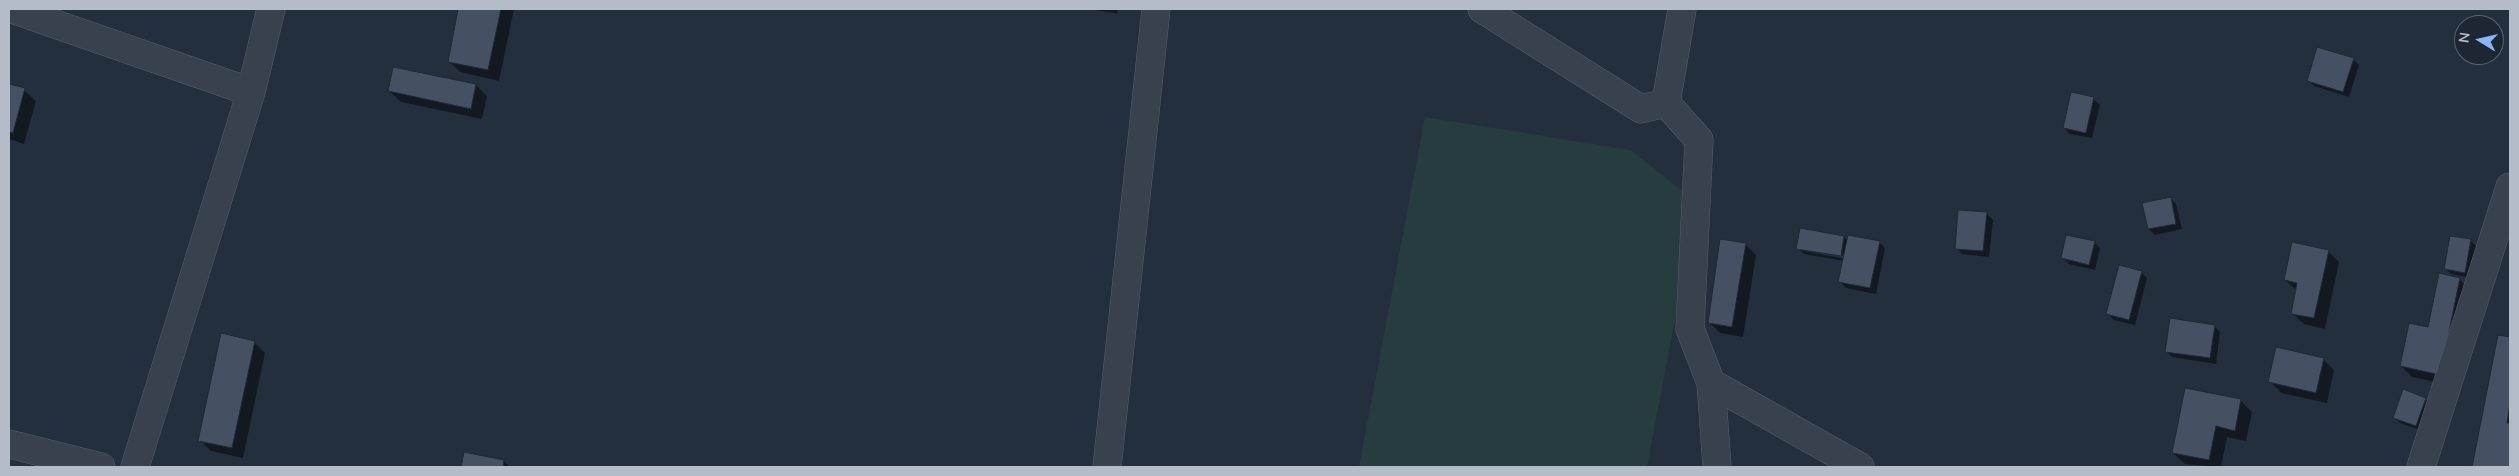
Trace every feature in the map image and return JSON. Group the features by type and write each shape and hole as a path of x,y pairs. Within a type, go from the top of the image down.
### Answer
{"street":[{"path":"12,9 251,92"},
{"path":"135,467 251,92 271,9"},
{"path":"1107,467 1156,9"},
{"path":"1482,9 1641,109 1666,103"},
{"path":"1666,103 1682,9"},
{"path":"1666,103 1699,140 1690,329 1711,383 1717,467"},
{"path":"2421,467 2510,187"},
{"path":"1711,383 1860,467"},
{"path":"9,444 101,467"}],"green space":[{"path":"1425,117 1631,150 1697,203 1647,467 1359,467"}],"building":[{"path":"458,9 501,9 488,70 448,62"},
{"path":"2317,47 2354,58 2343,92 2307,81"},
{"path":"393,67 476,84 471,109 388,91"},
{"path":"9,84 25,88 13,133 9,132"},
{"path":"2071,92 2094,97 2086,133 2063,128"},
{"path":"2171,197 2176,224 2148,229 2142,203"},
{"path":"1958,210 1987,212 1983,251 1955,249"},
{"path":"1800,228 1844,236 1841,256 1796,249"},
{"path":"1848,235 1880,241 1870,288 1838,282"},
{"path":"2066,235 2095,241 2089,265 2061,258"},
{"path":"2450,236 2471,239 2465,273 2444,269"},
{"path":"1720,239 1746,243 1732,327 1708,323"},
{"path":"2292,242 2329,250 2314,318 2291,314 2297,283 2284,280"},
{"path":"2119,265 2142,271 2129,320 2106,314"},
{"path":"2439,273 2460,278 2440,375 2400,366 2409,323 2428,327"},
{"path":"2170,318 2215,325 2210,358 2165,352"},
{"path":"221,333 255,341 232,448 198,441"},
{"path":"2498,335 2510,337 2510,404 2507,423 2510,423 2510,467 2472,467"},
{"path":"2276,347 2324,358 2316,393 2268,382"},
{"path":"2185,388 2241,399 2235,431 2216,426 2209,460 2172,453"},
{"path":"2403,389 2426,398 2416,426 2393,418"},
{"path":"464,452 504,460 503,467 461,467"}]}
